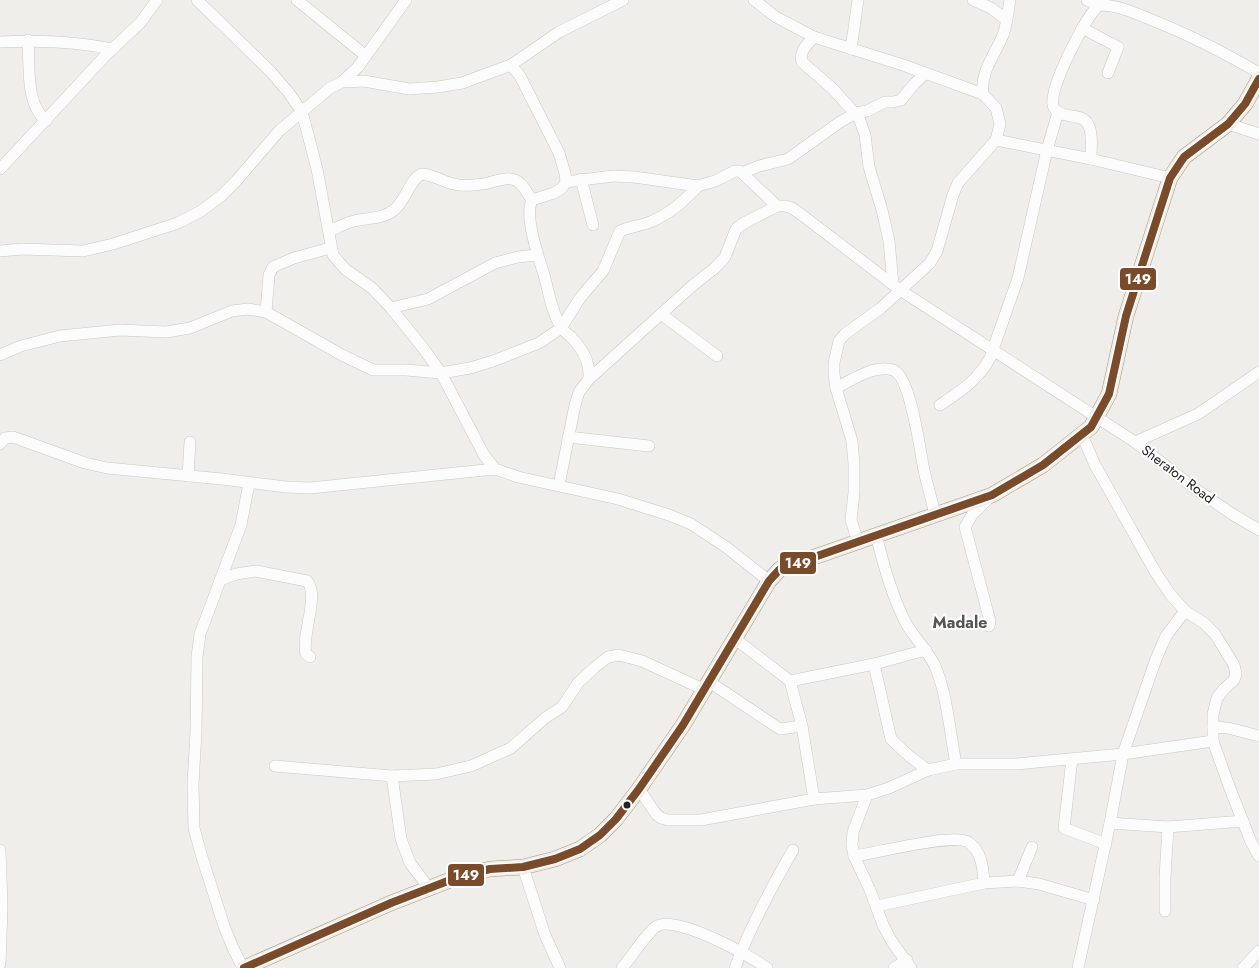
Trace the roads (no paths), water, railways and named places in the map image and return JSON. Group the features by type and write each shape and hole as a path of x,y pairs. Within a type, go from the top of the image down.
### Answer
{"main road":[{"path":"244,968 391,903 458,877 490,869 523,867 580,850 611,824 639,789 683,725 769,581 780,569 992,495 1043,465 1091,428 1109,394 1126,316 1170,178 1184,157 1228,124 1245,104 1259,79"}],"street":[{"path":"0,169 112,49 140,23 157,0"},
{"path":"197,0 270,71 302,112 317,169 329,231 330,248 337,262 364,282 391,308 441,373 456,398 484,455 495,468"},
{"path":"297,0 366,56"},
{"path":"0,251 22,249 83,251 178,223 200,211 221,196 237,180 279,131 330,88 342,82 358,67 406,0"},
{"path":"342,82 364,81 409,89 462,83 511,65 559,32 623,0"},
{"path":"754,0 776,17 814,37 903,64 983,94 996,108 1000,124 996,140 958,183 934,257 930,263 896,287 881,308 839,341 834,363 836,388 852,441 854,493 851,520 858,542"},
{"path":"851,49 858,0"},
{"path":"973,0 990,8 1006,20"},
{"path":"983,94 983,80 988,64 1003,34 1010,0"},
{"path":"1087,0 1100,5 1110,5 1178,30 1214,46 1259,73"},
{"path":"1091,159 1087,122 1058,112 1053,108 1052,102 1057,79 1082,28 1092,11 1100,5"},
{"path":"1082,28 1118,47 1108,72"},
{"path":"814,37 803,49 800,56 802,62 861,114 869,167 889,241 896,287"},
{"path":"0,42 28,40 86,44 112,49"},
{"path":"28,40 32,96 39,115 46,121"},
{"path":"511,65 520,76 559,153 565,173 566,182 562,188 554,193 532,200"},
{"path":"742,173 788,158 840,122 885,102 901,100 915,83 926,74"},
{"path":"970,89 983,80"},
{"path":"940,405 975,380 983,370 993,349 1018,278 1047,150 1058,112"},
{"path":"1228,124 1259,134"},
{"path":"996,140 1091,159 1170,178"},
{"path":"559,485 579,392 589,379 692,286 715,268 725,257 736,229 777,206 740,171 735,171 710,183 698,186 613,176 566,182"},
{"path":"329,231 352,221 378,218 393,212 403,202 414,179 422,174 434,176 457,185 479,184 511,178 521,184 532,200"},
{"path":"581,180 593,224"},
{"path":"0,355 21,346 60,336 120,330 166,332 190,328 232,311 248,309 266,312 342,356 372,370 441,373 470,368 508,356 539,343 561,328 580,298 603,271 620,231 663,216 683,202 698,186"},
{"path":"532,200 529,208 537,255 545,277 548,293 561,328 583,352 590,369 589,379"},
{"name":"Sheraton Road","path":"777,206 785,206 802,215 896,287 1135,442 1218,504 1259,530"},
{"path":"266,312 269,275 273,267 294,258 330,248"},
{"path":"391,308 428,299 471,274 495,263 518,257 537,255"},
{"path":"661,314 717,356"},
{"path":"836,388 875,370 892,370 900,374 910,397 935,515"},
{"path":"1135,442 1198,414 1259,372"},
{"path":"1082,435 1095,464 1156,573 1170,594 1185,611 1204,623 1214,634 1234,665 1236,674 1234,680 1217,698 1213,714 1213,741 1243,821 1259,856"},
{"path":"568,437 649,446"},
{"path":"2,440 13,438 86,463 107,468 286,487 310,488 495,468 518,477 646,506 691,524 726,547 769,581"},
{"path":"188,476 190,442"},
{"path":"244,968 233,948 213,895 201,854 194,821 193,784 197,657 200,634 241,525 249,483"},
{"path":"989,626 990,621 966,527 972,515 992,495"},
{"path":"876,535 888,581 899,608 913,634 926,650 935,666 956,764"},
{"path":"220,580 236,574 256,571 307,581 312,591 304,643 306,654 310,657"},
{"path":"1078,968 1106,844 1122,754 1162,644 1185,611"},
{"path":"734,638 790,680 802,726 814,799"},
{"path":"790,680 874,664 926,650"},
{"path":"275,766 392,776 436,774 457,770 512,748 545,718 562,707 578,683 594,667 608,657 619,655 642,661 706,685 780,729 802,726"},
{"path":"874,664 891,739 928,770"},
{"path":"1212,727 1228,728 1259,736"},
{"path":"639,789 656,814 661,818 668,820 701,820 814,799 867,795 889,788 928,770 956,764 1017,764 1122,754 1213,741"},
{"path":"1072,759 1064,828 1106,844"},
{"path":"392,776 401,840 410,863 428,888"},
{"path":"867,795 853,832 852,845 854,856 877,906 882,925 909,964 894,968"},
{"path":"1110,823 1168,827 1243,821"},
{"path":"1165,911 1164,877 1168,827"},
{"path":"854,856 924,842 960,839 967,841 978,852 982,862 984,883"},
{"path":"1018,880 1032,847"},
{"path":"0,850 2,908 0,964"},
{"path":"735,968 773,886 793,850"},
{"path":"523,867 545,935 560,968"},
{"path":"877,906 984,883 1018,880 1094,900"},
{"path":"622,968 652,930 660,925 668,924 712,937 767,968"},
{"path":"1243,968 1259,951"}],"district":[{"name":"Madale","path":"960,622"}]}
